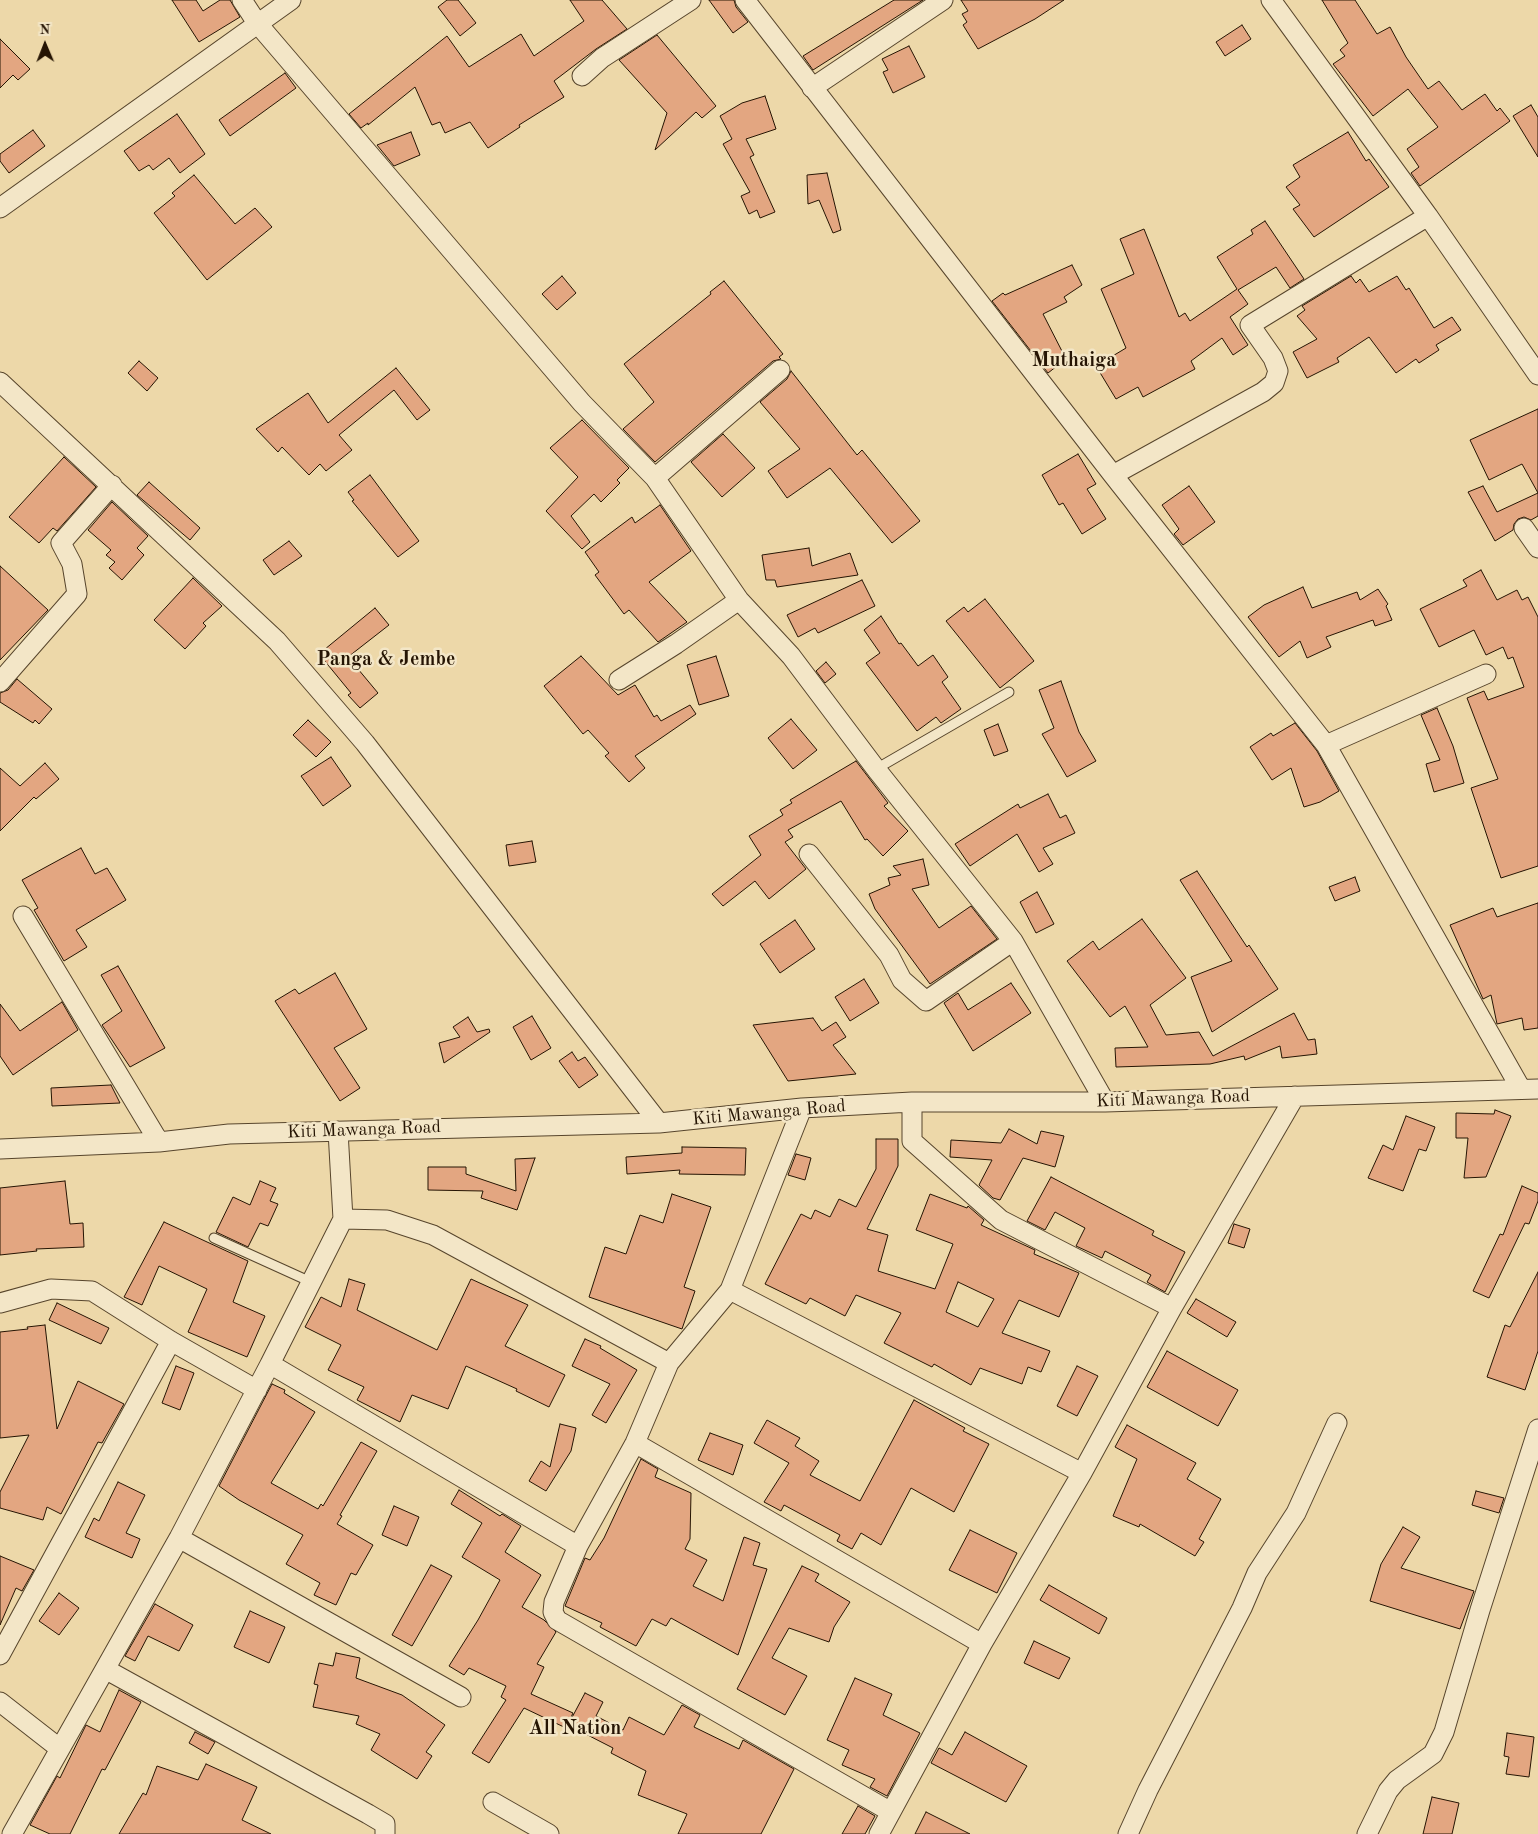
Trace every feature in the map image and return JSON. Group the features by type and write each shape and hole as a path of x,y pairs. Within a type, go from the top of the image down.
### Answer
{"street":[{"path":"242,0 257,23 582,403 655,478 739,600 790,656 876,769 1013,941 1105,1102"},
{"path":"0,208 291,0"},
{"path":"582,76 602,58 691,0"},
{"path":"745,0 1113,475 1326,745 1529,1089"},
{"path":"812,88 943,0"},
{"path":"1271,0 1428,216 1538,375"},
{"path":"1113,475 1263,392 1274,383 1278,371 1273,358 1250,324 1428,216"},
{"path":"655,478 780,370"},
{"path":"0,382 277,641 365,743 660,1123"},
{"path":"0,682 77,594 72,564 61,543 112,485"},
{"path":"1524,528 1538,548"},
{"path":"619,680 676,644 739,600"},
{"path":"1326,745 1486,674"},
{"path":"809,854 890,955 902,980 926,1001 1013,941"},
{"path":"23,916 159,1142"},
{"name":"Kiti Mawanga Road","path":"0,1149 159,1142 229,1134 660,1123 802,1108 912,1102 1105,1102 1529,1089"},
{"path":"879,1834 982,1644 1082,1473 1172,1308 1295,1096"},
{"path":"912,1102 912,1141 1002,1220 1172,1308"},
{"path":"802,1108 730,1290 669,1363 635,1443 578,1546 554,1602 553,1612 557,1620 891,1812"},
{"path":"13,1834 59,1748 178,1538 257,1390 343,1218 338,1131"},
{"path":"343,1218 388,1220 433,1235 669,1363"},
{"path":"0,1303 51,1289 92,1291 257,1390"},
{"path":"730,1290 1082,1473"},
{"path":"0,1656 171,1340"},
{"path":"270,1364 578,1546"},
{"path":"1128,1834 1148,1790 1242,1608 1257,1572 1296,1513 1337,1423"},
{"path":"1367,1834 1388,1791 1397,1780 1433,1754 1444,1732 1480,1610 1538,1429"},
{"path":"635,1443 982,1644"},
{"path":"178,1538 461,1697"},
{"path":"105,1669 385,1824 385,1834"},
{"path":"0,1702 59,1748"},
{"path":"493,1802 549,1834"}],"lane":[{"path":"876,769 1009,692"},
{"path":"214,1238 311,1282"}],"building":[{"path":"172,0 196,0 203,11 220,0 230,0 240,17 199,42"},
{"path":"447,0 458,0 476,23 460,36 438,7"},
{"path":"570,0 602,0 627,29 596,49 554,81 564,97 519,125 520,127 488,148 470,122 445,133 440,122 432,125 415,87 368,125 368,123 361,128 349,114 447,36 469,67 521,34 534,56 584,21"},
{"path":"709,0 734,0 736,7 748,22 733,33"},
{"path":"894,0 923,0 813,70 803,56"},
{"path":"961,0 1064,0 1035,19 978,49 963,25 967,22 962,14 968,11"},
{"path":"1322,0 1355,0 1377,34 1390,27 1406,57 1428,89 1439,81 1462,110 1485,94 1497,111 1500,108 1510,121 1420,186 1411,173 1419,167 1407,149 1438,127 1408,89 1373,116 1333,64 1345,56 1340,50 1348,43"},
{"path":"1242,25 1251,39 1225,56 1216,42"},
{"path":"657,35 716,106 702,118 696,112 655,150 667,113 619,60"},
{"path":"0,39 30,69 18,80 13,75 0,88"},
{"path":"909,46 925,77 893,93 883,72 888,70 882,59"},
{"path":"285,73 296,88 230,136 219,120"},
{"path":"765,96 776,129 746,139 754,155 750,157 775,212 760,218 757,210 749,214 741,196 750,192 723,144 732,139 720,116 742,103"},
{"path":"1531,105 1538,117 1538,157 1513,116"},
{"path":"177,114 205,154 180,173 169,158 153,170 149,165 139,171 124,151"},
{"path":"33,130 45,146 9,173 0,161 0,154"},
{"path":"411,132 420,155 394,166 377,145"},
{"path":"1348,132 1366,161 1369,159 1389,187 1314,237 1293,209 1300,205 1286,187 1300,177 1293,165"},
{"path":"827,173 841,230 833,233 819,200 808,204 807,175"},
{"path":"194,175 235,224 255,208 272,227 207,280 154,213 175,196 172,193"},
{"path":"1265,221 1304,279 1290,288 1276,267 1238,290 1248,304 1230,317 1248,345 1233,355 1222,338 1191,361 1195,369 1143,397 1138,387 1116,399 1096,366 1126,348 1101,289 1134,274 1120,239 1144,229 1179,317 1185,313 1190,321 1237,289 1217,257 1253,234 1251,230"},
{"path":"1072,265 1082,285 1064,297 1067,302 1043,314 1066,359 1048,373 992,301 1003,293 1005,295"},
{"path":"562,276 576,293 557,310 542,294"},
{"path":"1351,276 1356,283 1360,279 1369,292 1397,276 1406,290 1409,288 1434,328 1452,317 1461,330 1436,345 1439,350 1419,363 1416,359 1396,373 1369,337 1337,358 1339,362 1307,378 1293,352 1317,339 1297,316 1305,310 1302,306"},
{"path":"724,281 783,354 779,357 781,359 773,361 655,462 623,429 654,402 624,364 711,294 710,292"},
{"path":"139,361 158,378 147,391 128,373"},
{"path":"396,368 430,410 417,420 394,390 339,435 352,450 326,471 320,464 309,475 282,447 278,452 256,429 308,393 328,423"},
{"path":"791,371 857,455 862,450 920,521 892,543 830,468 787,498 768,471 800,449 760,402 787,379"},
{"path":"1538,409 1538,493 1522,464 1489,480 1470,440"},
{"path":"582,420 629,468 617,480 620,483 601,502 594,494 571,516 590,542 582,549 546,511 578,477 550,448"},
{"path":"723,434 755,468 722,497 691,462"},
{"path":"1078,454 1096,484 1087,489 1106,519 1082,534 1063,503 1059,505 1042,475"},
{"path":"64,457 96,487 57,531 53,528 39,543 9,517"},
{"path":"370,475 419,541 398,557 352,501 354,500 348,492"},
{"path":"149,482 200,528 190,540 137,495"},
{"path":"1189,486 1215,522 1183,545 1174,534 1179,529 1162,505"},
{"path":"1483,486 1497,512 1538,493 1538,516 1531,520 1524,517 1518,519 1514,524 1513,530 1495,541 1468,492"},
{"path":"112,502 148,536 137,548 144,555 122,580 109,568 115,562 106,555 111,550 88,530"},
{"path":"660,505 691,551 649,582 687,622 658,642 629,610 624,614 595,575 599,572 585,552 632,517 635,523"},
{"path":"289,541 302,556 274,575 263,560"},
{"path":"809,548 812,566 850,553 858,575 777,587 775,580 766,580 762,555"},
{"path":"0,566 48,610 0,660"},
{"path":"1481,570 1497,600 1517,590 1522,600 1528,597 1538,617 1538,866 1501,878 1471,788 1498,779 1467,698 1484,691 1488,700 1524,687 1513,657 1508,659 1503,647 1486,655 1474,630 1439,647 1420,609 1467,586 1463,580"},
{"path":"193,578 222,606 203,623 206,626 185,649 154,620"},
{"path":"862,580 875,606 818,633 815,628 798,637 787,615"},
{"path":"1303,587 1312,608 1357,592 1360,600 1378,589 1388,604 1386,606 1392,620 1375,626 1373,620 1326,637 1331,647 1307,658 1300,641 1279,657 1248,617 1264,605"},
{"path":"985,599 1034,661 1000,688 946,621 964,607 968,612"},
{"path":"375,608 389,625 348,657 378,693 360,708 348,695 351,693 319,654"},
{"path":"881,616 899,644 901,643 918,666 933,655 948,677 942,682 961,709 941,723 936,717 917,731 866,663 880,653 864,630"},
{"path":"581,656 618,695 635,685 654,717 657,715 661,721 690,705 696,714 635,756 645,768 629,782 605,756 609,753 588,730 583,734 544,686"},
{"path":"716,656 729,696 699,705 687,665"},
{"path":"826,662 836,674 825,683 816,671"},
{"path":"17,679 52,709 39,724 35,720 33,723 0,702 0,693 8,690"},
{"path":"1061,681 1079,732 1096,761 1067,777 1042,734 1054,728 1039,690"},
{"path":"1437,708 1453,746 1464,783 1434,792 1426,764 1440,760 1421,715"},
{"path":"791,719 817,750 793,769 768,738"},
{"path":"308,720 331,742 316,757 293,735"},
{"path":"1295,723 1317,751 1339,791 1320,802 1304,807 1291,768 1272,780 1250,747 1271,733 1273,736"},
{"path":"998,724 1008,751 994,756 984,730"},
{"path":"331,757 351,786 323,806 301,776"},
{"path":"856,761 888,803 884,806 908,831 883,856 867,839 865,840 841,801 788,830 793,837 785,842 806,869 769,899 755,881 723,906 712,894 761,855 749,836 783,815 780,810 792,803 790,800"},
{"path":"45,763 59,779 36,799 34,797 0,831 0,768 20,786"},
{"path":"1048,794 1060,818 1066,815 1075,833 1043,848 1053,864 1039,872 1017,834 970,866 955,844 1018,804 1020,808"},
{"path":"532,841 536,862 509,866 506,845"},
{"path":"81,848 95,874 107,868 126,900 76,930 87,947 64,961 34,910 38,908 22,880"},
{"path":"923,859 929,885 912,889 939,928 971,906 997,939 930,984 875,909 869,894 890,885 888,878 901,875 893,866"},
{"path":"1197,871 1247,947 1249,945 1278,989 1212,1032 1191,977 1232,961 1180,880"},
{"path":"1355,877 1360,891 1335,901 1329,887"},
{"path":"1037,892 1054,924 1036,933 1020,902"},
{"path":"1538,903 1538,1028 1524,1030 1522,1018 1497,1024 1491,995 1483,999 1450,925 1493,908 1497,917"},
{"path":"1142,919 1186,978 1150,1005 1166,1035 1199,1032 1213,1056 1294,1013 1308,1040 1315,1039 1317,1054 1282,1058 1280,1046 1245,1060 1244,1056 1210,1064 1116,1067 1115,1048 1148,1047 1125,1006 1110,1017 1067,961 1093,941 1099,950"},
{"path":"795,920 815,949 780,973 760,944"},
{"path":"118,966 165,1048 130,1067 102,1025 122,1011 101,975"},
{"path":"335,973 367,1029 334,1048 360,1088 340,1101 275,1001 295,989 299,994"},
{"path":"864,979 879,1003 850,1021 835,997"},
{"path":"1011,983 1031,1013 973,1051 944,1003 958,993 968,1010"},
{"path":"62,1002 78,1030 13,1075 0,1056 0,1004 20,1031"},
{"path":"532,1016 551,1048 531,1060 513,1027"},
{"path":"468,1017 477,1032 489,1029 490,1032 444,1063 439,1043 460,1037 453,1027"},
{"path":"813,1018 822,1031 836,1022 846,1037 833,1045 856,1074 788,1081 753,1025"},
{"path":"572,1052 578,1061 585,1057 598,1075 579,1088 559,1061"},
{"path":"111,1085 120,1103 52,1106 51,1088"},
{"path":"1495,1110 1511,1116 1486,1177 1464,1178 1468,1138 1456,1138 1456,1113 1494,1114"},
{"path":"1406,1116 1435,1127 1426,1151 1419,1149 1403,1191 1368,1178 1383,1145 1393,1150"},
{"path":"1009,1129 1037,1144 1041,1131 1064,1136 1055,1167 1023,1158 1000,1200 993,1198 979,1185 992,1160 950,1157 951,1140 1001,1143"},
{"path":"876,1139 898,1139 898,1166 867,1229 888,1235 878,1271 935,1289 953,1244 916,1230 930,1194 967,1208 968,1206 984,1220 981,1225 1035,1250 1034,1254 1079,1273 1059,1317 1019,1300 1002,1333 1050,1351 1041,1372 1028,1367 1022,1384 980,1368 971,1385 934,1364 932,1367 884,1343 901,1313 856,1295 845,1316 810,1298 806,1304 765,1284 801,1214 811,1219 815,1210 830,1217 839,1199 856,1207 876,1169","holes":["958,1282 994,1299 978,1327 946,1312"]},
{"path":"682,1147 746,1148 745,1175 679,1174 680,1170 627,1174 626,1157 682,1153"},
{"path":"796,1154 811,1158 805,1180 788,1175"},
{"path":"535,1158 517,1210 481,1198 483,1191 428,1190 428,1167 466,1167 466,1174 516,1191 515,1159"},
{"path":"1051,1177 1154,1231 1152,1235 1185,1252 1165,1292 1147,1282 1151,1275 1105,1251 1102,1258 1076,1246 1085,1228 1055,1212 1045,1230 1027,1221"},
{"path":"65,1181 70,1224 83,1223 84,1247 36,1249 37,1251 0,1255 0,1188"},
{"path":"260,1181 276,1188 270,1201 278,1204 268,1226 260,1223 248,1247 216,1232 233,1197 250,1205"},
{"path":"1522,1186 1538,1193 1538,1201 1529,1224 1525,1223 1489,1298 1473,1291 1500,1234 1503,1235"},
{"path":"672,1194 711,1207 684,1287 695,1291 682,1329 589,1297 605,1247 626,1254 640,1215 663,1223"},
{"path":"164,1222 248,1261 233,1302 265,1316 247,1357 188,1332 207,1289 159,1266 142,1305 124,1297"},
{"path":"1234,1224 1250,1229 1244,1248 1228,1243"},
{"path":"1538,1272 1538,1351 1525,1390 1487,1377 1505,1325 1510,1327"},
{"path":"349,1279 365,1284 357,1310 437,1350 471,1279 528,1305 505,1346 565,1375 549,1407 516,1391 517,1389 466,1366 448,1409 412,1395 400,1422 357,1400 364,1387 328,1370 341,1345 305,1327 321,1297 341,1307"},
{"path":"1196,1299 1236,1322 1227,1337 1187,1313"},
{"path":"57,1303 109,1328 101,1344 49,1320"},
{"path":"45,1325 57,1429 78,1381 124,1404 102,1443 98,1442 61,1514 47,1507 43,1520 0,1508 0,1492 29,1435 0,1438 0,1332"},
{"path":"585,1339 601,1346 600,1348 637,1370 606,1423 592,1415 610,1384 572,1366"},
{"path":"1167,1351 1238,1390 1218,1426 1147,1387"},
{"path":"176,1366 194,1373 180,1410 162,1403"},
{"path":"1077,1366 1098,1376 1077,1416 1057,1406"},
{"path":"272,1384 285,1390 284,1393 315,1412 271,1483 318,1509 321,1504 323,1506 361,1442 377,1451 340,1515 342,1516 337,1524 373,1545 356,1575 351,1573 336,1605 314,1595 320,1583 286,1564 303,1535 239,1500 219,1486"},
{"path":"914,1400 965,1428 963,1431 989,1444 954,1512 911,1488 881,1545 861,1533 852,1549 837,1541 840,1535 784,1505 781,1511 764,1502 789,1463 754,1443 767,1420 800,1438 795,1446 819,1461 810,1475 860,1501"},
{"path":"560,1424 576,1428 571,1451 546,1491 529,1481 541,1461 550,1467"},
{"path":"1127,1425 1196,1463 1187,1479 1221,1499 1199,1539 1204,1542 1195,1556 1140,1524 1139,1527 1113,1516 1137,1459 1115,1447"},
{"path":"710,1433 743,1445 733,1475 698,1460"},
{"path":"641,1459 658,1469 655,1477 691,1493 690,1539 685,1549 707,1560 693,1586 723,1601 744,1537 760,1543 753,1565 767,1569 738,1655 671,1618 666,1626 652,1619 636,1646 600,1627 602,1623 565,1606 585,1558 590,1560 604,1538"},
{"path":"118,1482 145,1495 126,1533 140,1539 132,1558 85,1537 94,1518 99,1521"},
{"path":"459,1490 500,1516 502,1514 521,1526 505,1552 541,1575 522,1607 544,1620 556,1632 537,1664 544,1667 531,1694 573,1713 566,1728 524,1708 489,1763 472,1753 506,1700 501,1697 506,1686 469,1668 464,1675 449,1666 500,1580 462,1557 482,1523 451,1504"},
{"path":"1476,1491 1504,1498 1499,1513 1472,1505"},
{"path":"394,1506 419,1517 407,1546 382,1535"},
{"path":"1403,1527 1420,1537 1401,1568 1474,1591 1460,1629 1370,1601 1381,1564"},
{"path":"970,1530 1017,1553 997,1593 949,1570"},
{"path":"0,1556 34,1570 22,1591 16,1588 0,1625"},
{"path":"431,1565 452,1576 412,1646 392,1635"},
{"path":"802,1566 819,1574 815,1581 850,1602 834,1627 829,1642 789,1628 772,1658 807,1676 785,1715 737,1689"},
{"path":"1049,1585 1107,1618 1099,1634 1040,1600"},
{"path":"59,1593 79,1608 59,1635 39,1621"},
{"path":"155,1604 193,1625 179,1651 148,1636 135,1661 125,1656"},
{"path":"250,1611 285,1627 269,1663 234,1647"},
{"path":"1034,1641 1070,1658 1059,1679 1024,1663"},
{"path":"336,1653 360,1658 356,1678 402,1695 445,1725 426,1752 432,1756 417,1779 371,1750 380,1734 356,1724 359,1716 313,1707 318,1685 314,1684 319,1663 333,1666"},
{"path":"855,1678 892,1694 883,1715 920,1733 887,1796 870,1787 875,1779 842,1765 849,1750 827,1740"},
{"path":"119,1690 141,1702 105,1770 102,1769 70,1834 50,1834 30,1825 57,1776 60,1778 86,1725 100,1732"},
{"path":"585,1693 603,1702 596,1716 623,1730 629,1717 664,1735 682,1705 700,1715 694,1727 739,1749 743,1740 794,1769 761,1834 678,1834 687,1814 638,1795 646,1771 611,1753 613,1748 568,1725"},
{"path":"195,1732 215,1742 208,1754 189,1743"},
{"path":"965,1732 1027,1766 1006,1802 931,1763 939,1748 952,1755"},
{"path":"1507,1733 1534,1737 1529,1777 1506,1774 1509,1757 1504,1756"},
{"path":"206,1764 257,1787 242,1820 271,1834 119,1834 143,1793 146,1795 157,1766 198,1780"},
{"path":"1432,1797 1459,1803 1452,1834 1423,1834"},
{"path":"858,1806 875,1816 865,1834 842,1834"},
{"path":"926,1812 970,1834 915,1834"}],"district":[{"name":"Muthaiga","path":"1074,361"},
{"name":"Panga & Jembe","path":"386,660"},
{"name":"All Nation","path":"575,1729"}]}
